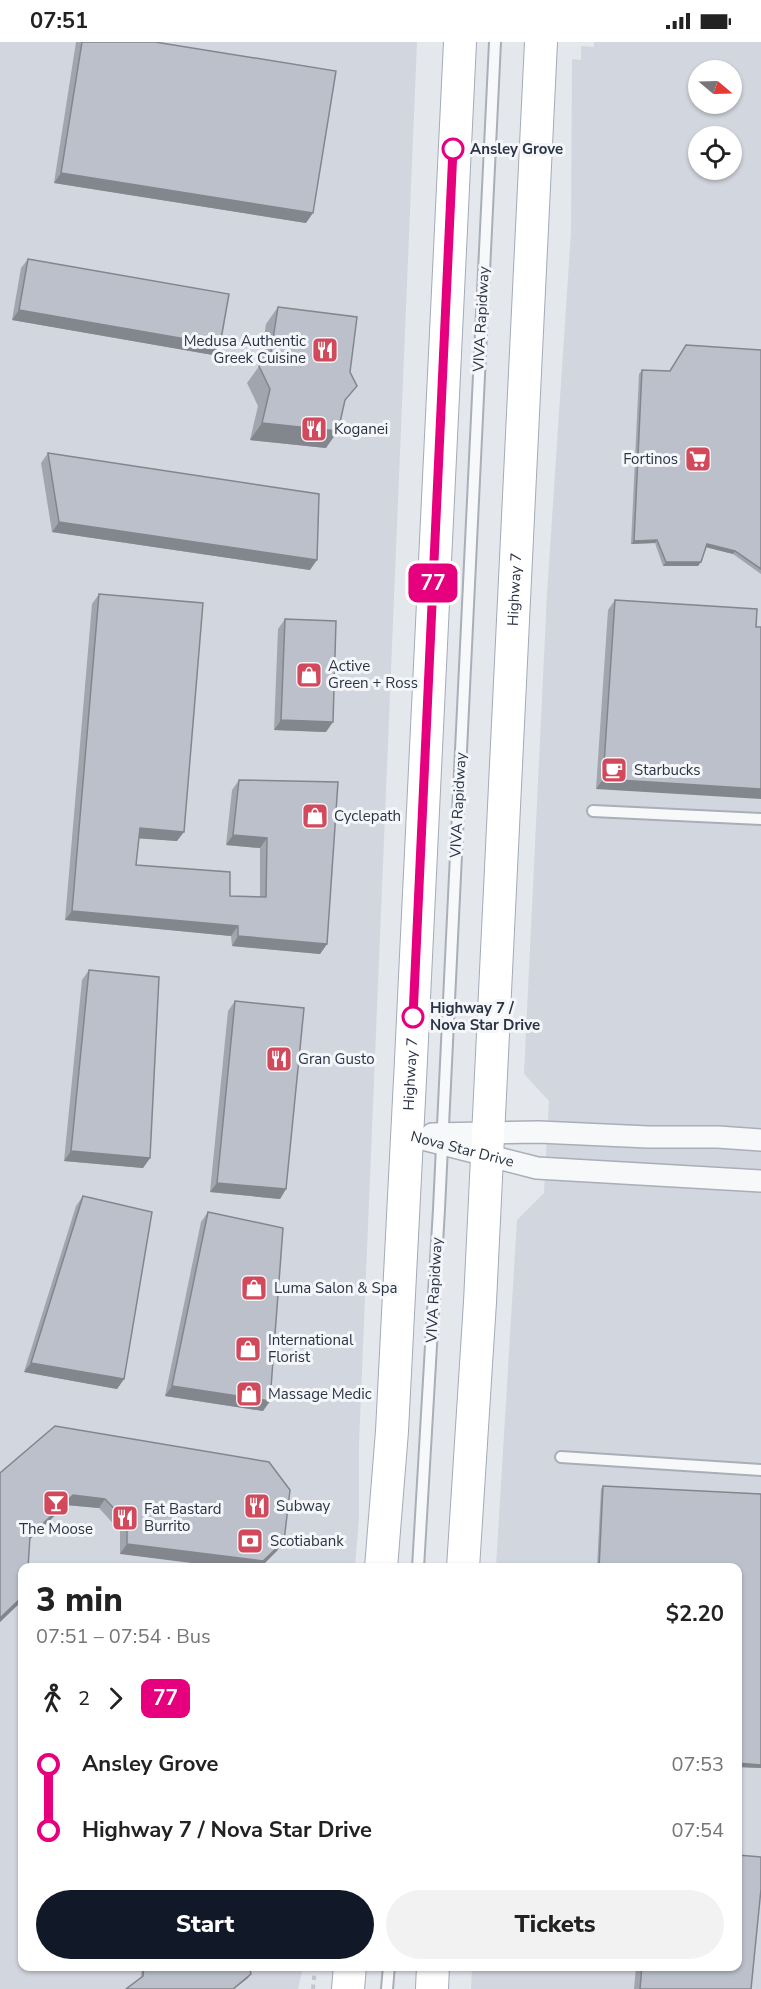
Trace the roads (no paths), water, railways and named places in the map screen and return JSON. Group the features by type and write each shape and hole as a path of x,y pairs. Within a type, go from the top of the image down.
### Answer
{"main road":[{"name":"Highway 7","path":"381,1563 392,1431 459,42"},
{"name":"Highway 7","path":"462,1563 488,1144 541,42"},
{"path":"348,1989 350,1971"},
{"path":"432,1989 433,1971"}],"street":[{"name":"Nova Star Drive","path":"407,1134 488,1144 538,1132 761,1140"},
{"name":"Nova Star Drive","path":"488,1144 537,1168 761,1181"}],"lane":[{"name":"VIVA Rapidway","path":"417,1563 442,1139 495,42"},
{"path":"593,812 761,819"},
{"path":"561,1457 761,1470"},
{"path":"387,1989 389,1971"}],"place":[{"name":"Ansley Grove","path":"453,149"},
{"name":"Medusa Authentic Greek Cuisine","path":"325,350"},
{"name":"Koganei","path":"314,429"},
{"name":"Fortinos","path":"698,459"},
{"name":"Active Green + Ross","path":"309,675"},
{"name":"Starbucks","path":"614,770"},
{"name":"Cyclepath","path":"315,816"},
{"name":"Highway 7 / Nova Star Drive","path":"413,1017"},
{"name":"Gran Gusto","path":"279,1059"},
{"name":"Luma Salon & Spa","path":"254,1288"},
{"name":"International Florist","path":"248,1349"},
{"name":"Massage Medic","path":"249,1394"},
{"name":"The Moose","path":"56,1503"},
{"name":"Subway","path":"257,1506"},
{"name":"Fat Bastard Burrito","path":"125,1518"},
{"name":"Scotiabank","path":"250,1541"}]}
